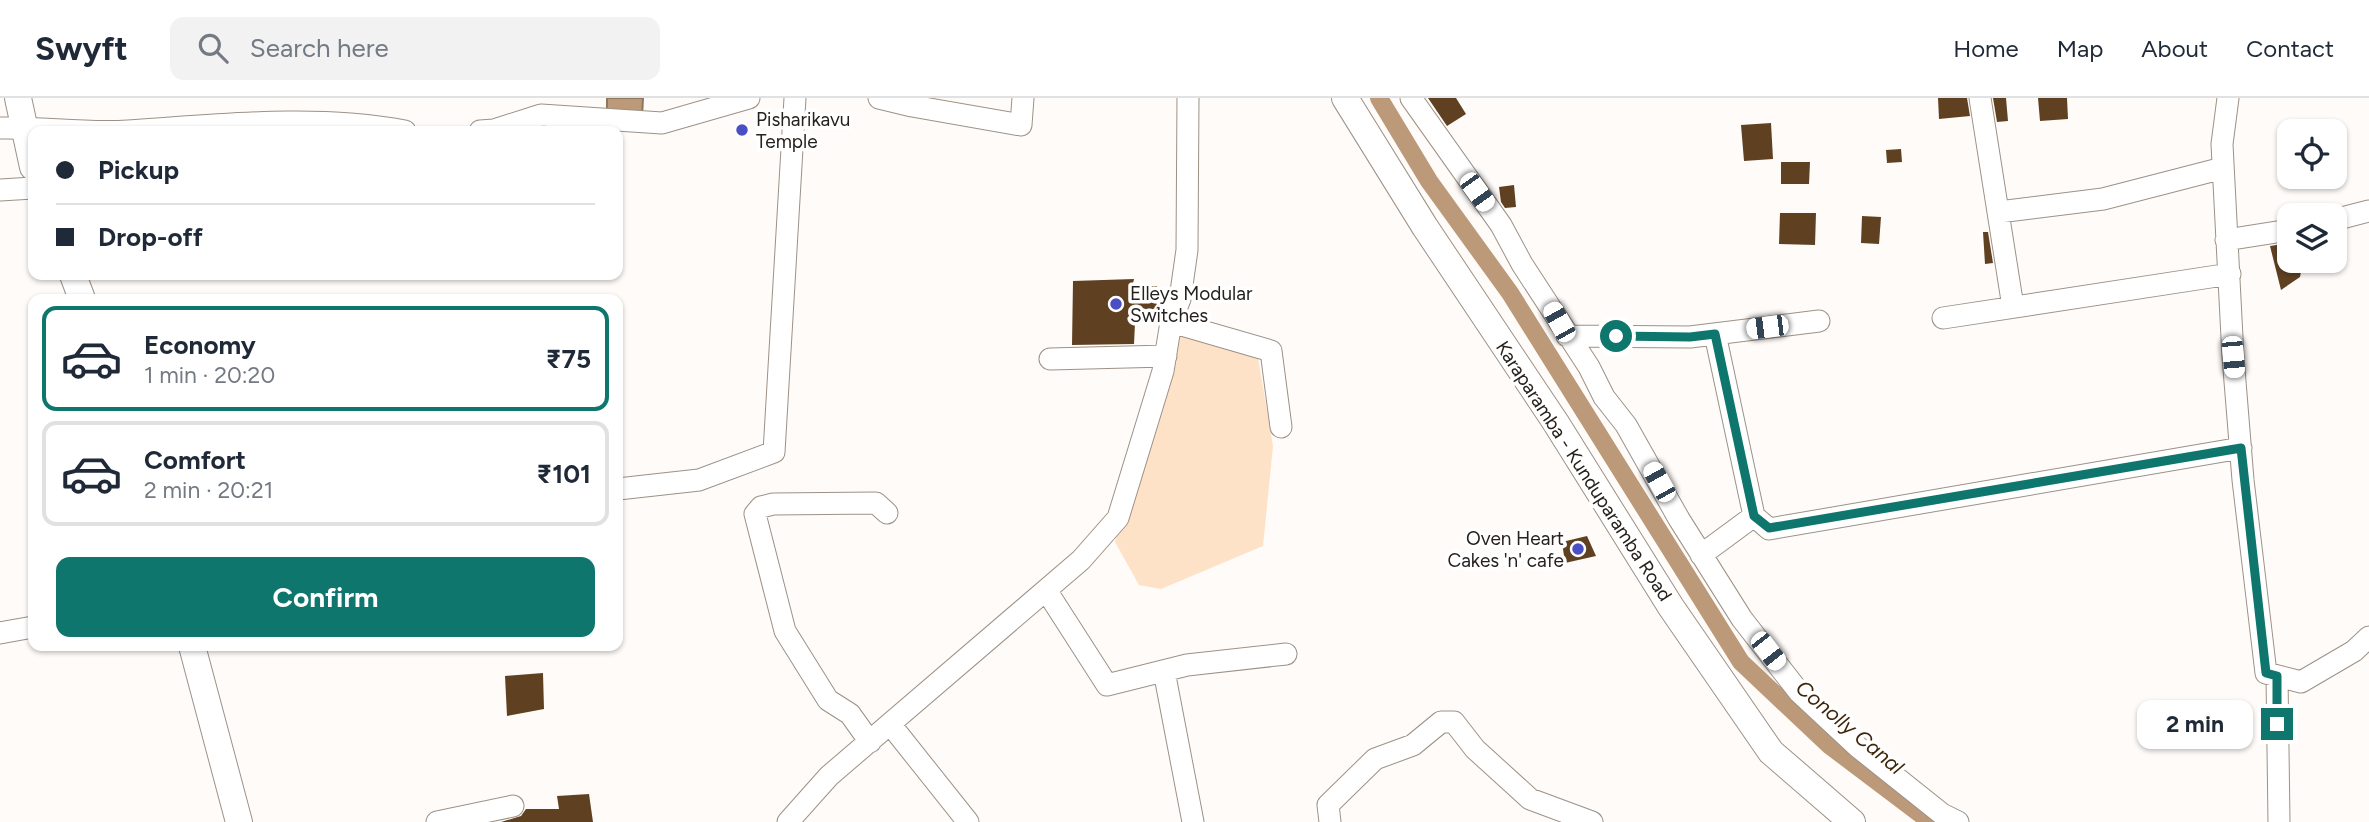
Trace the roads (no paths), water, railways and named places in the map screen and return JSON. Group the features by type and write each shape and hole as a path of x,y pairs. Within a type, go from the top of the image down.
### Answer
{"main road":[{"path":"18,98 12,128 28,158"},
{"name":"Karaparamba - Kunduparamba Road","path":"1345,98 1425,227 1556,423 1671,607 1771,752 1852,822"},
{"path":"192,651 239,822"}],"street":[{"path":"507,126 541,115 602,108 662,122 749,98"},
{"path":"623,488 699,480 774,452 795,98"},
{"path":"878,98 1021,125 1023,98"},
{"path":"788,822 829,776 1081,560 1118,519 1163,371 1171,322 1180,299 1187,250 1188,98"},
{"path":"1411,98 1501,225 1522,264 1589,367 1604,397 1626,425 1742,619 1799,692 1858,747 1942,814 1958,822"},
{"path":"1980,98 2013,307"},
{"path":"2228,98 2222,144 2233,357 2266,673 2301,682 2354,651 2369,637"},
{"path":"192,126 245,122 377,126"},
{"path":"1999,212 2103,199 2223,168"},
{"path":"0,190 28,188"},
{"path":"2347,217 2369,211"},
{"path":"2226,240 2277,232"},
{"path":"1943,318 2230,274"},
{"path":"1567,336 1690,337 1819,321"},
{"path":"1171,322 1271,351 1281,427"},
{"path":"1715,334 1754,516 1769,528 2241,448"},
{"path":"1050,359 1166,356"},
{"path":"870,742 850,714 828,700 785,631 755,514 761,507 773,505 876,503 887,513"},
{"path":"1702,555 1754,516"},
{"path":"1046,590 1107,685 1187,665 1286,654"},
{"path":"0,633 28,628"},
{"path":"1164,671 1193,822"},
{"path":"2277,676 2279,822"},
{"path":"1327,822 1328,805 1375,760 1413,745 1441,722 1454,722 1475,749 1530,799 1592,822"},
{"path":"890,724 968,822"},
{"path":"437,822 513,806"}],"waterway":[{"name":"Conolly Canal","path":"1379,98 1429,181 1510,293 1741,662 1829,745 1931,822"}],"place":[{"name":"Pisharikavu Temple","path":"742,130"},
{"name":"Elleys Modular Switches","path":"1116,304"},
{"name":"Oven Heart Cakes 'n' cafe","path":"1578,549"}]}
